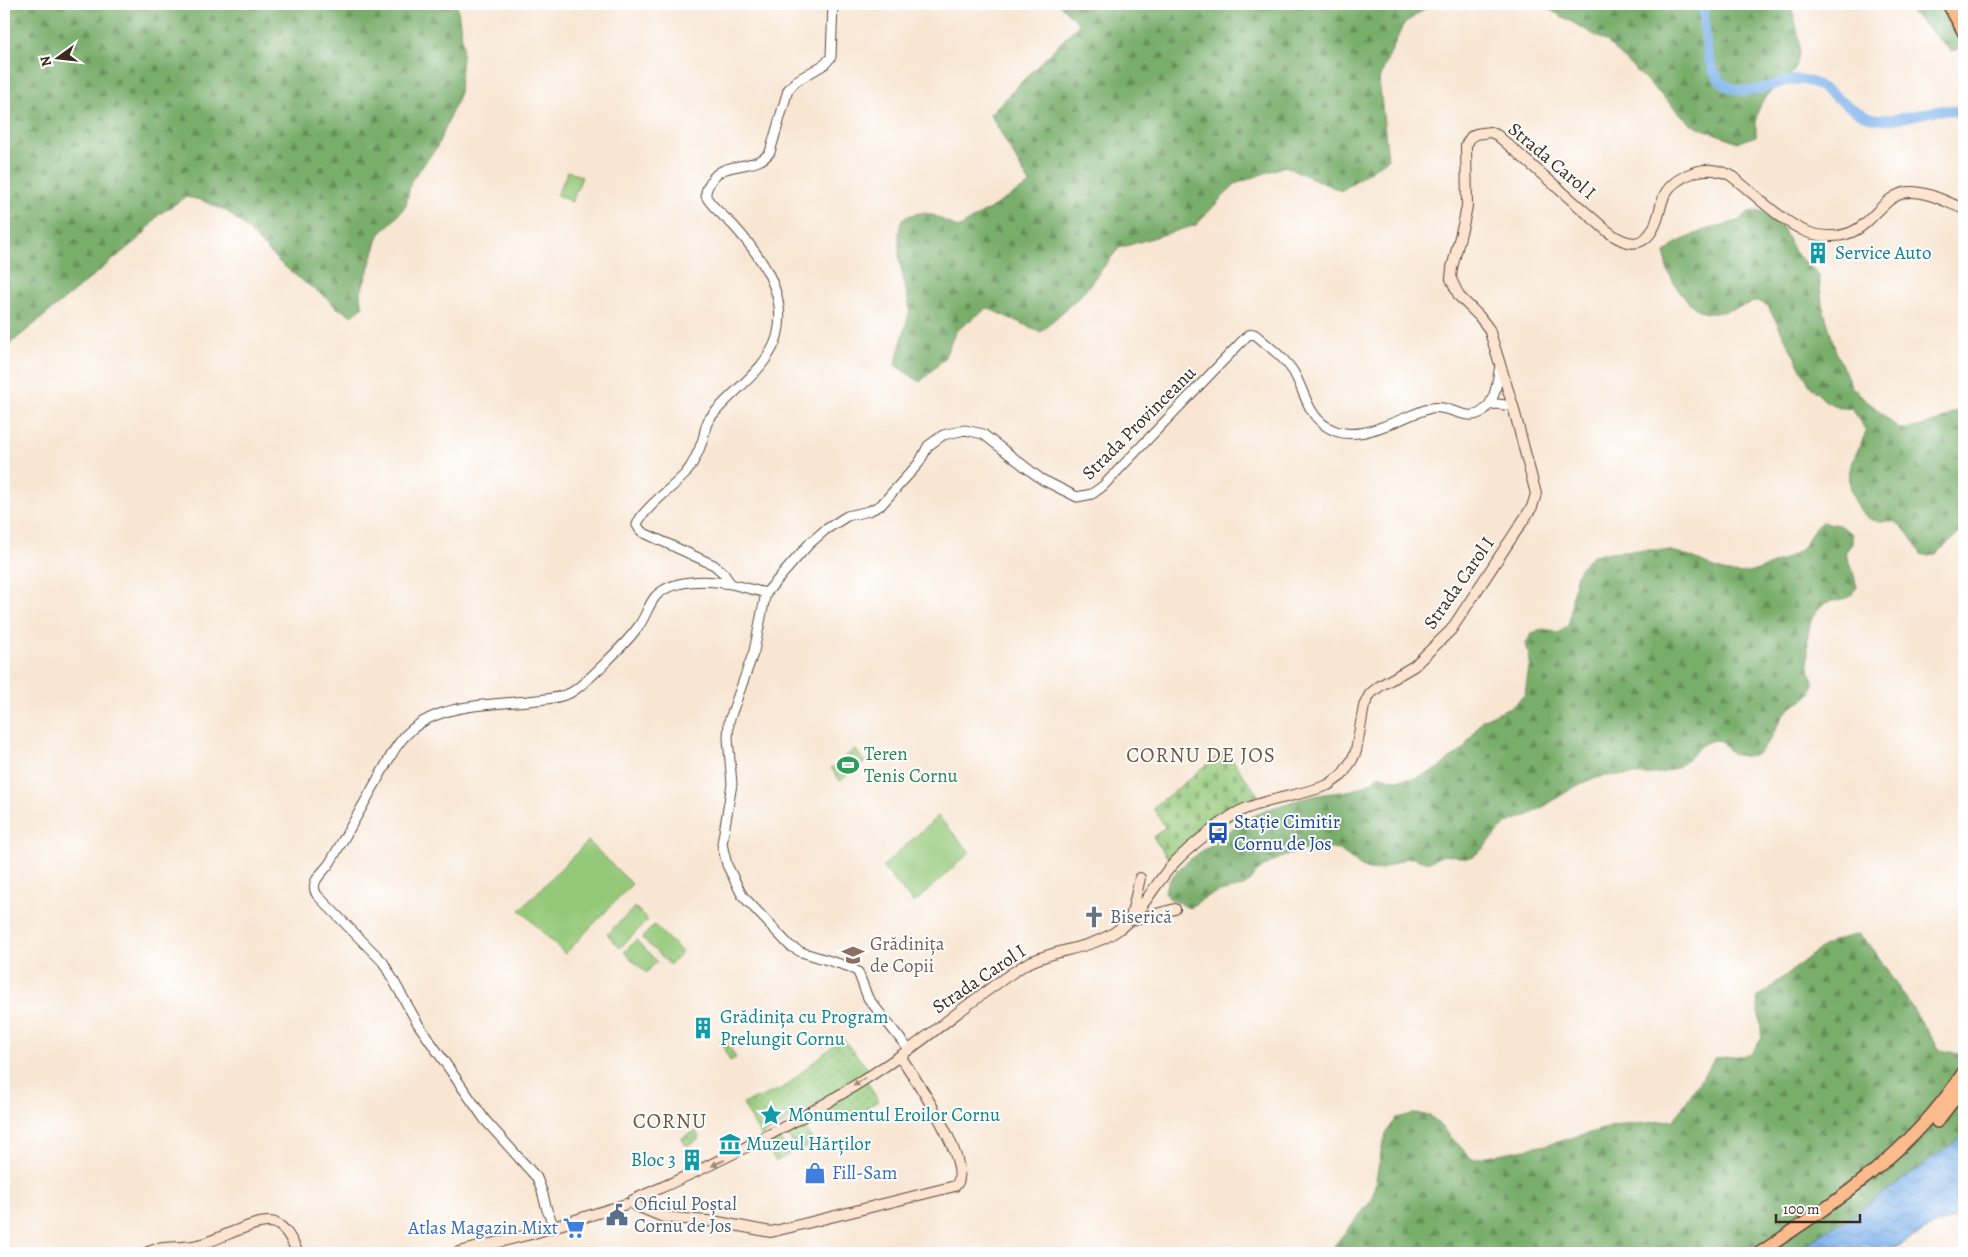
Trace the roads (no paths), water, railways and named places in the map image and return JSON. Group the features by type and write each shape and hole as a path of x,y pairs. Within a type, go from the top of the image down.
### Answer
{"main road":[{"path":"1948,4 1964,33"},
{"name":"Strada Carol I","path":"631,1203 759,1142 855,1085 904,1053 1026,964 1040,958 1099,942 1117,931 1129,921 1175,862 1233,816 1249,808 1319,788 1336,781 1342,775 1356,751 1364,706 1370,694 1380,686 1404,673 1425,657 1460,619 1532,507 1536,494 1513,406 1488,329 1479,316 1459,296 1451,279 1467,206 1466,145 1471,137 1482,132 1497,135 1606,230 1616,238 1629,243 1642,240 1652,230 1665,193 1674,182 1692,173 1707,169 1714,169 1730,175 1787,220 1815,234 1836,236 1855,231 1862,227 1888,201 1910,192 1922,194 1953,205"},
{"path":"1953,205 1964,203"},
{"path":"1953,205 1964,209"},
{"path":"1129,921 1140,878"},
{"path":"1129,921 1176,909"},
{"path":"455,1253 554,1227 631,1203 663,1217 718,1222 770,1232 955,1186 960,1181 961,1174 952,1148 904,1053"},
{"path":"1759,1253 1829,1206 1892,1156 1930,1118 1964,1071"},
{"path":"1951,1105 1964,1087"},
{"path":"1771,1253 1834,1211 1878,1178 1920,1140 1964,1092"},
{"path":"146,1253 154,1249 201,1245 268,1222 277,1224 282,1228 298,1253"}],"street":[{"path":"731,584 714,565 640,530 638,521 641,515 686,472 696,458 710,418 762,363 774,345 780,314 771,278 756,251 707,198 706,192 712,178 719,172 757,163 767,157 788,90 796,81 825,64 830,57 833,4"},
{"name":"Strada Provinceanu","path":"766,593 825,530 847,516 869,511 881,505 919,463 928,446 938,438 950,433 964,430 983,434 1033,473 1054,486 1077,497 1092,494 1104,486 1248,335 1254,334 1257,336 1284,361 1294,373 1314,414 1326,427 1334,430 1347,433 1367,431 1436,407 1473,415 1481,412 1489,405 1513,406"},
{"path":"1489,405 1500,365"},
{"path":"554,1227 537,1178 485,1120 418,1024 383,962 317,895 314,889 314,881 324,872 331,861 398,745 418,724 456,710 553,698 571,693 586,681 633,633 659,594 676,586 707,580 766,593 754,651 729,721 728,738 732,784 723,830 723,850 726,865 742,895 794,949 855,969 859,974 868,998 904,1053"}],"water":[{"path":"1964,1136 1964,1214 1927,1229 1887,1253 1792,1253 1850,1217"}],"waterway":[{"path":"1704,4 1705,33 1710,63 1716,76 1725,85 1738,90 1755,90 1784,81 1803,80 1829,92 1852,109 1869,117 1888,119 1948,110 1955,111 1964,118"}],"place":[{"name":"Service Auto","path":"1818,253"},
{"name":"Teren Tenis Cornu","path":"848,765"},
{"name":"Stație Cimitir Cornu de Jos","path":"1218,833"},
{"name":"Biserică","path":"1094,917"},
{"name":"Grădinița de Copii","path":"853,955"},
{"name":"Grădinița cu Program Prelungit Cornu","path":"703,1028"},
{"name":"Monumentul Eroilor Cornu","path":"771,1115"},
{"name":"Muzeul Hărților","path":"730,1144"},
{"name":"Bloc 3","path":"692,1160"},
{"name":"Fill-Sam","path":"815,1173"},
{"name":"Oficiul Poștal Cornu de Jos","path":"617,1215"},
{"name":"Atlas Magazin Mixt","path":"574,1228"}],"district":[{"name":"CORNU DE JOS","path":"1201,755"},
{"name":"CORNU","path":"670,1121"}]}
